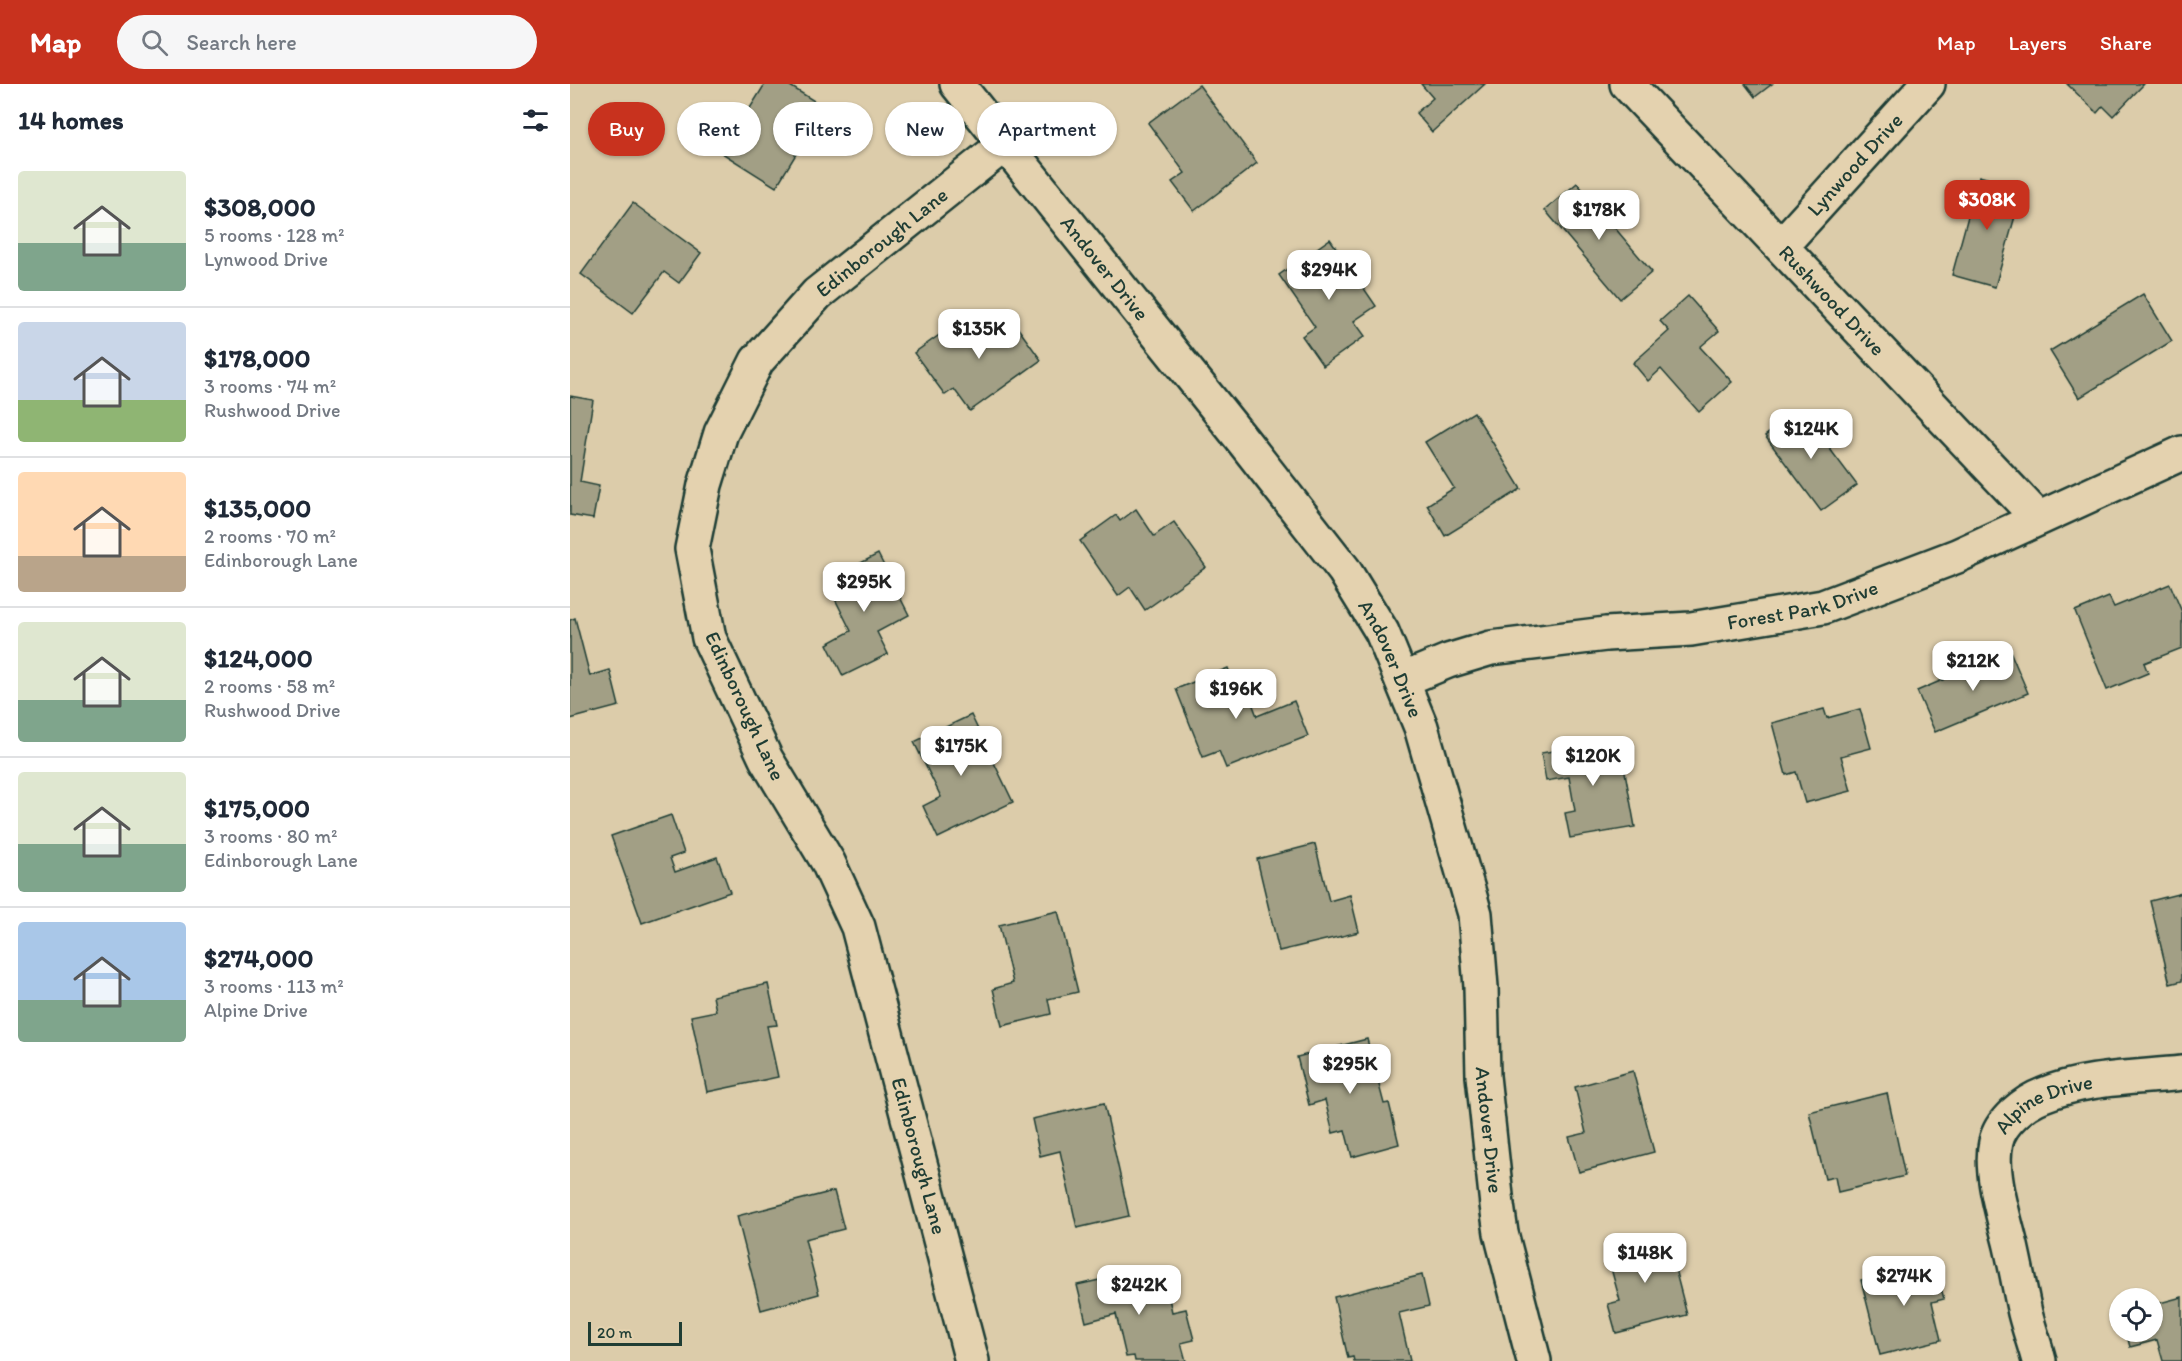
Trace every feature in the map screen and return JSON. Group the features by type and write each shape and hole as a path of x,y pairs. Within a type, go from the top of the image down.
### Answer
{"street":[{"name":"Andover Drive","path":"957,84 977,109"},
{"name":"Rushwood Drive","path":"1627,84 2038,518"},
{"name":"Lynwood Drive","path":"1781,246 1928,84"},
{"name":"Edinborough Lane","path":"972,1361 858,927 828,862 766,759 709,638 692,549 705,485 721,433 757,361 817,294 990,156"},
{"name":"Andover Drive","path":"1015,156 1344,570 1382,632 1421,727 1474,914 1481,987 1483,1076 1497,1204 1501,1233 1534,1361"},
{"name":"Forest Park Drive","path":"1402,680 1448,661 1491,648 1606,634 1692,629 1823,607 1956,555 2182,453"},
{"name":"Alpine Drive","path":"2039,1361 2025,1314 1999,1197 1995,1168 1996,1142 2015,1113 2042,1095 2076,1084 2182,1073"}],"building":[{"path":"765,84 787,84 816,102 773,102 773,156 795,156 776,187 727,156 761,156 761,102 754,102"},
{"path":"1421,84 1485,84 1432,132 1416,113 1433,98"},
{"path":"1745,84 1772,84 1755,97"},
{"path":"2067,84 2144,84 2113,116 2103,106 2097,113"},
{"path":"1199,85 1257,163 1194,211 1172,182 1185,173 1148,123"},
{"path":"1979,176 2023,188 1995,287 1952,275"},
{"path":"1577,183 1652,272 1620,299 1545,210"},
{"path":"633,203 701,253 679,283 664,272 633,313 581,274"},
{"path":"1330,239 1376,306 1354,321 1365,336 1323,366 1302,336 1315,327 1279,275"},
{"path":"2143,294 2172,341 2079,398 2050,351"},
{"path":"1688,296 1719,331 1700,347 1732,382 1699,412 1661,369 1648,381 1633,363 1669,331 1660,321"},
{"path":"1004,309 1041,360 970,411 954,389 945,395 914,353 945,331 955,345"},
{"path":"570,396 593,400 580,482 599,486 593,519 570,515"},
{"path":"1800,409 1857,485 1821,511 1765,436"},
{"path":"1474,412 1521,489 1445,536 1427,505 1454,488 1425,442"},
{"path":"1136,509 1154,536 1174,522 1206,567 1145,610 1130,587 1118,596 1080,541 1116,515 1120,521"},
{"path":"878,554 909,615 877,632 888,654 843,676 827,644 851,631 826,581"},
{"path":"2170,584 2182,612 2182,648 2144,663 2148,673 2107,690 2075,611 2109,597 2114,607"},
{"path":"575,618 590,676 610,670 619,706 570,719 570,620"},
{"path":"2010,651 2028,693 1935,732 1917,691"},
{"path":"1228,668 1235,685 1244,682 1257,716 1294,701 1308,736 1226,768 1219,751 1203,757 1176,689"},
{"path":"1824,709 1827,718 1860,709 1871,748 1841,756 1851,791 1805,803 1796,772 1786,775 1772,723"},
{"path":"971,715 1013,802 938,838 923,806 941,797 914,742"},
{"path":"1619,739 1635,827 1570,838 1565,813 1575,811 1569,777 1546,781 1541,753"},
{"path":"671,815 684,853 670,858 675,872 717,857 730,892 642,923 611,836"},
{"path":"1315,844 1329,901 1350,895 1359,932 1279,951 1257,859"},
{"path":"2182,893 2182,981 2170,984 2150,901"},
{"path":"1058,911 1078,992 1048,999 1051,1014 1002,1026 993,989 1013,983 999,925"},
{"path":"768,984 777,1025 767,1026 778,1077 707,1092 691,1016 716,1011 713,996"},
{"path":"1367,1039 1384,1104 1389,1103 1399,1144 1352,1157 1345,1130 1333,1133 1325,1100 1309,1105 1297,1057"},
{"path":"1633,1071 1654,1152 1579,1172 1569,1137 1586,1133 1575,1087"},
{"path":"1887,1093 1905,1176 1838,1192 1835,1177 1825,1179 1809,1112"},
{"path":"1104,1103 1129,1216 1077,1228 1060,1151 1040,1156 1032,1119"},
{"path":"834,1191 844,1229 805,1239 819,1294 761,1310 737,1216"},
{"path":"1666,1234 1687,1315 1616,1333 1608,1304 1620,1301 1606,1250"},
{"path":"1934,1262 1944,1299 1932,1302 1941,1340 1880,1355 1861,1280"},
{"path":"1135,1272 1138,1281 1164,1275 1172,1312 1186,1309 1194,1340 1181,1343 1186,1361 1135,1361 1134,1356 1126,1357 1116,1314 1086,1322 1077,1285"},
{"path":"1422,1275 1429,1306 1399,1313 1410,1361 1354,1361 1353,1357 1348,1358 1334,1297"},
{"path":"2182,1297 2182,1361 2163,1361 2158,1342 2163,1342 2163,1302"},
{"path":"2129,1342 2149,1342 2130,1347"}]}
